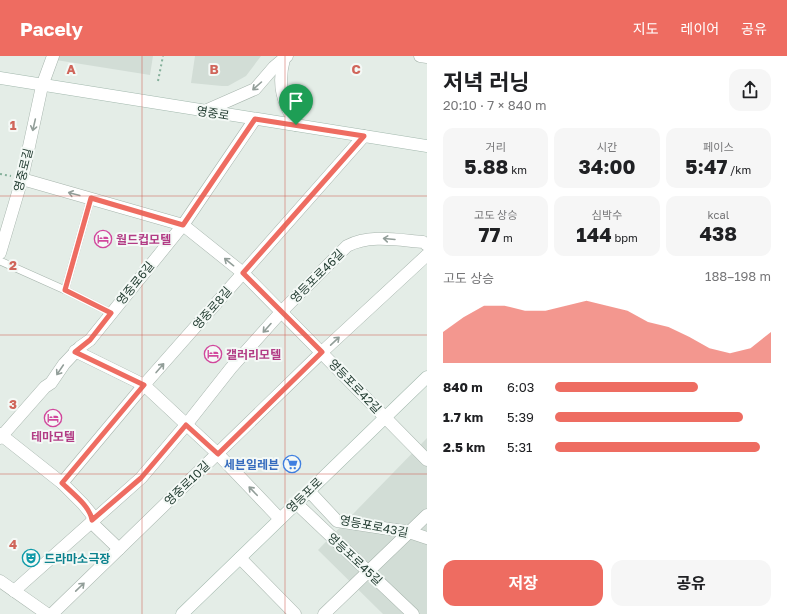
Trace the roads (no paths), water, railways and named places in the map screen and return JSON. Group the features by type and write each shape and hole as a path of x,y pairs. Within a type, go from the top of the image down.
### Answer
{"street":[{"name":"영중로길","path":"0,253 22,179 42,86 53,56"},
{"path":"420,56 427,57"},
{"path":"205,112 255,89 274,67 286,58"},
{"path":"286,58 281,72 281,93 296,125"},
{"name":"영중로","path":"0,78 205,112 427,146"},
{"name":"영중로6길","path":"119,549 93,524 92,516 83,504 62,483 1,436 45,387 51,383 75,352 90,340 183,225 255,119"},
{"name":"영중로8길","path":"62,483 144,385 364,136"},
{"name":"영등포로42길","path":"22,179 183,225 243,273 427,460"},
{"name":"영등포로46길","path":"14,591 141,478 186,425 230,368 282,311 347,246 356,241 376,238 423,242 427,245"},
{"name":"영중로10길","path":"52,614 322,352 427,255"},
{"path":"75,352 144,385 218,454 280,519"},
{"name":"영등포로","path":"182,614 427,377"},
{"name":"영등포로43길","path":"308,491 337,521 409,532 427,538"},
{"name":"영등포로45길","path":"296,503 413,614"},
{"path":"324,614 427,514"},
{"path":"240,558 295,614"},
{"path":"0,581 47,614"}],"lane":[{"path":"65,290 91,198"},
{"path":"0,261 65,290 111,313"}],"place":[{"name":"월드컵모텔","path":"103,239"},
{"name":"갤러리모텔","path":"213,354"},
{"name":"테마모텔","path":"53,418"},
{"name":"세븐일레븐","path":"292,464"},
{"name":"드라마소극장","path":"31,558"}]}
